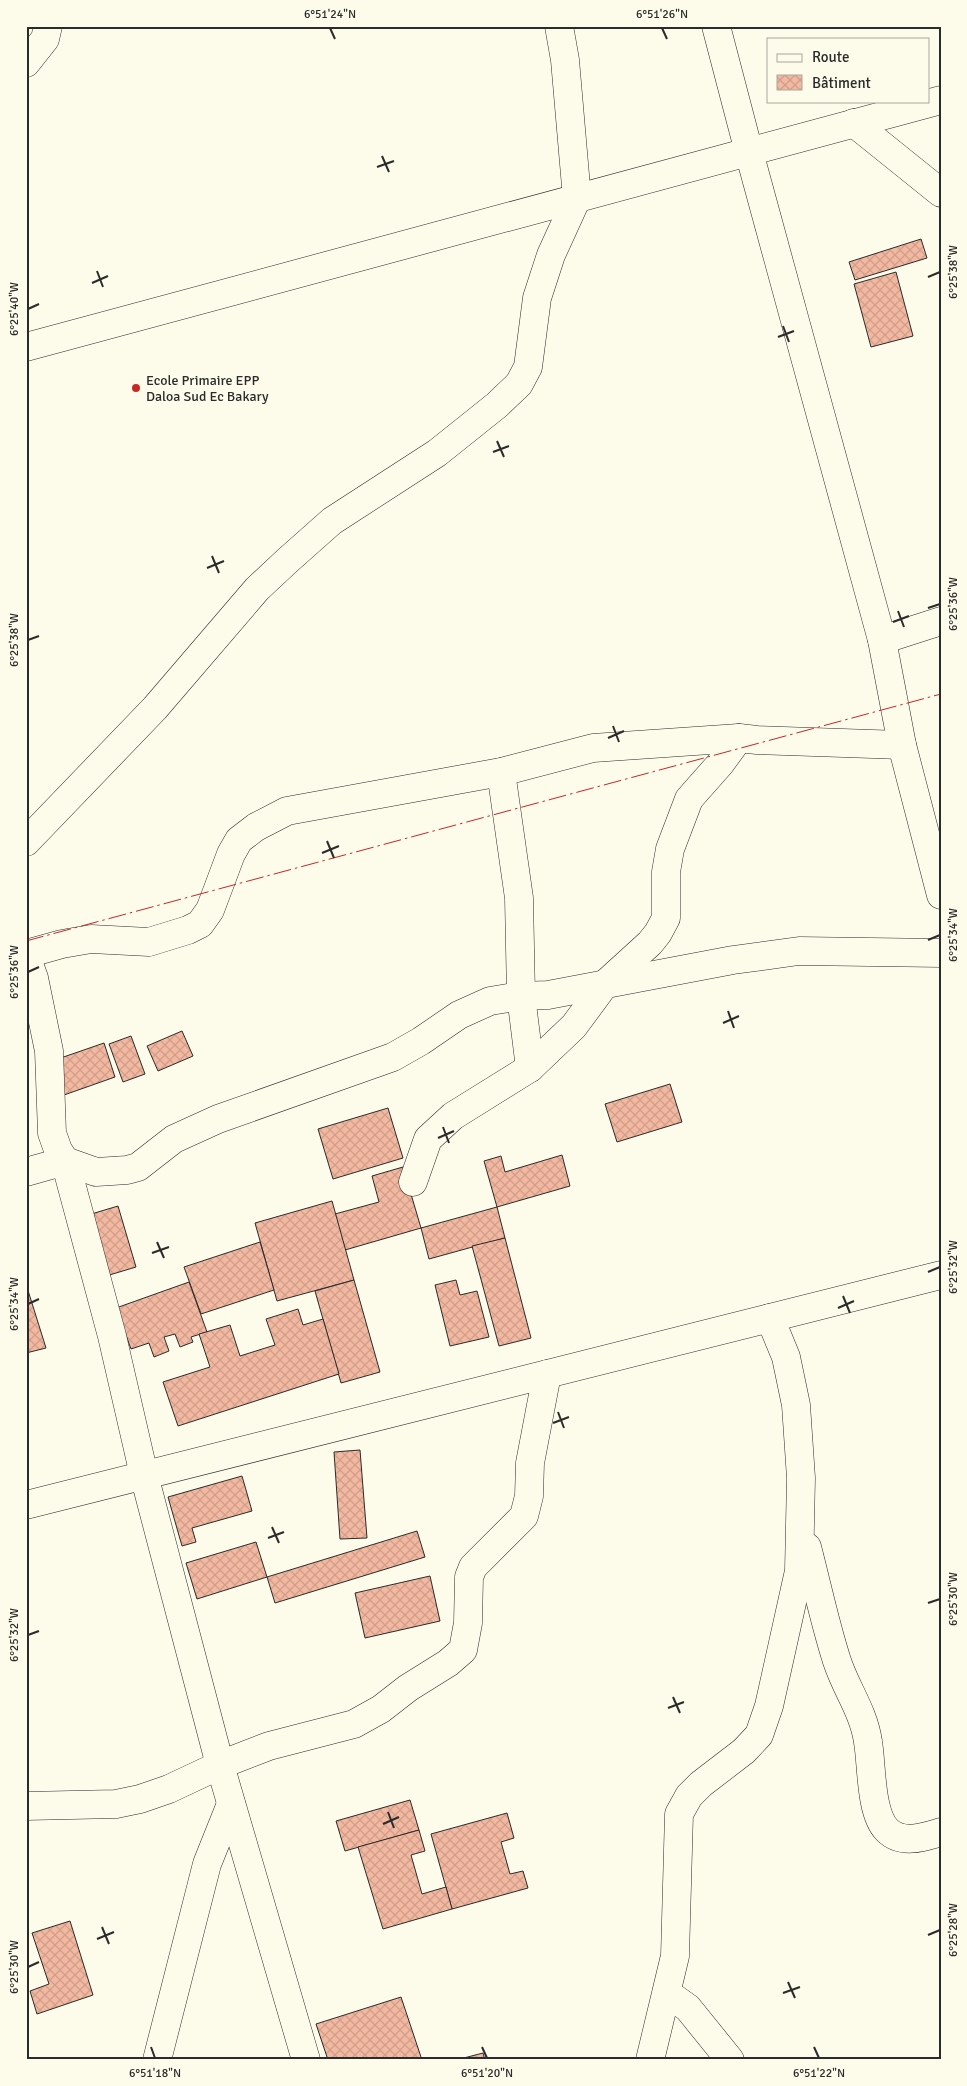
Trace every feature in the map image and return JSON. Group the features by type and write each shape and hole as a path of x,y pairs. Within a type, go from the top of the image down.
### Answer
{"street":[{"path":"26,62 45,39 48,26"},
{"path":"26,842 155,708 257,589 288,560 332,521 445,447 498,405 519,384 528,367 537,298 551,255 577,198 565,60 559,26"},
{"path":"716,26 882,640 902,745 940,891"},
{"path":"26,347 941,100"},
{"path":"854,123 941,193"},
{"path":"882,640 941,621"},
{"path":"306,2060 220,1765 144,1475 112,1336 65,1161 58,1150 52,1132 49,1051 34,978 26,955 62,944 91,939 149,942 188,930 200,924 210,910 231,854 239,840 256,827 287,811 501,772 593,748 739,738 902,745"},
{"path":"413,1182 428,1139 452,1116 530,1068 574,1026 605,984 650,943 658,933 666,918 666,872 670,849 689,800 720,764 739,738"},
{"path":"501,772 519,898 520,996 530,1068"},
{"path":"26,1172 65,1161 96,1172 127,1170 138,1167 174,1139 218,1119 393,1056 421,1041 459,1015 490,1002 520,996 548,995 732,960 799,951 941,953"},
{"path":"26,1505 941,1275"},
{"path":"650,2060 675,1956 679,1814 689,1796 701,1784 744,1751 759,1736 768,1706 799,1570 801,1478 796,1405 786,1357 770,1318"},
{"path":"26,1806 116,1804 169,1789 220,1765 269,1746 354,1724 381,1709 408,1688 448,1663 463,1650 468,1623 468,1577 473,1567 524,1516 530,1496 530,1463 547,1374"},
{"path":"800,1520 837,1663 863,1720 868,1742 873,1790 881,1819 886,1829 894,1836 916,1839 941,1832"},
{"path":"157,2060 207,1864 232,1804"},
{"path":"667,1994 688,2008 730,2060"}],"building":[{"path":"921,239 927,258 855,280 849,262"},
{"path":"896,272 913,336 871,347 854,284"},
{"path":"182,1031 193,1056 158,1071 147,1046"},
{"path":"131,1036 145,1074 123,1082 109,1044"},
{"path":"104,1043 115,1077 64,1095 52,1061"},
{"path":"670,1084 682,1122 617,1142 605,1104"},
{"path":"388,1108 403,1158 333,1179 318,1129"},
{"path":"562,1155 570,1186 497,1207 484,1161 501,1156 505,1172"},
{"path":"403,1167 421,1228 345,1250 335,1214 379,1202 372,1176"},
{"path":"332,1201 354,1280 277,1301 255,1223"},
{"path":"118,1206 136,1267 106,1276 88,1215"},
{"path":"497,1207 505,1238 429,1259 421,1228"},
{"path":"505,1238 531,1338 499,1346 472,1246"},
{"path":"260,1242 274,1290 201,1314 184,1267"},
{"path":"354,1280 380,1372 341,1383 315,1291"},
{"path":"456,1280 460,1295 477,1291 489,1337 450,1346 435,1285"},
{"path":"189,1282 207,1332 191,1337 193,1342 180,1347 175,1334 164,1337 169,1351 154,1357 149,1343 131,1349 116,1308"},
{"path":"26,1284 46,1348 26,1353"},
{"path":"298,1309 303,1325 323,1319 339,1374 178,1426 163,1382 210,1367 199,1334 230,1325 240,1356 275,1345 266,1319"},
{"path":"360,1450 367,1538 340,1539 334,1452"},
{"path":"242,1476 252,1511 192,1528 196,1542 182,1546 168,1497"},
{"path":"417,1531 425,1557 275,1603 267,1577"},
{"path":"256,1542 267,1577 197,1599 186,1563"},
{"path":"430,1576 440,1621 365,1638 355,1593"},
{"path":"410,1800 419,1830 345,1851 336,1821"},
{"path":"507,1813 514,1838 501,1842 510,1874 523,1871 528,1888 452,1909 431,1834"},
{"path":"419,1830 425,1851 411,1855 422,1894 446,1887 452,1909 383,1929 358,1847"},
{"path":"70,1921 93,1995 37,2014 30,1991 49,1984 32,1933"},
{"path":"401,1997 422,2060 328,2060 316,2024"},
{"path":"483,2053 485,2060 456,2060"}],"power":[{"path":"26,941 941,694"}],"place":[{"name":"Ecole Primaire EPP Daloa Sud Ec Bakary","path":"136,388"}]}
